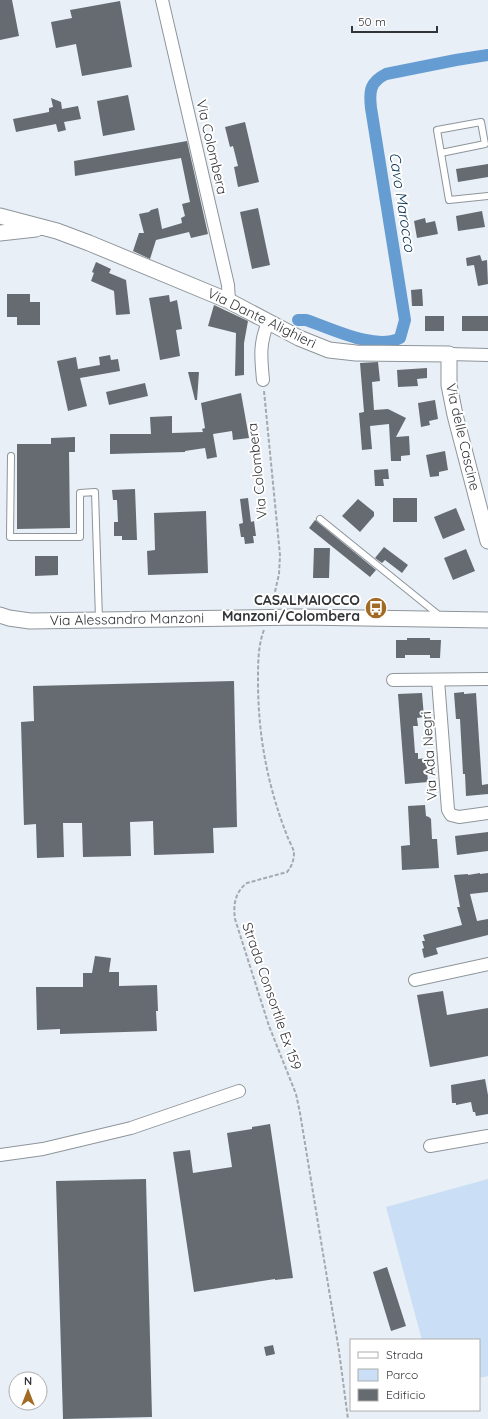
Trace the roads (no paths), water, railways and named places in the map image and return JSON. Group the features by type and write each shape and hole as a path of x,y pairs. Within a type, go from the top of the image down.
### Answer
{"street":[{"name":"Via Colombera","path":"162,0 228,285 229,301"},
{"name":"Via Dante Alighieri","path":"0,216 73,236 229,301 312,344 329,350 342,352 488,355"},
{"name":"Via Dante Alighieri","path":"0,233 47,228"},
{"path":"263,380 260,352 268,322"},
{"name":"Via delle Cascine","path":"449,354 449,385 455,414 488,541"},
{"path":"0,615 30,621"},
{"name":"Via Alessandro Manzoni","path":"30,621 273,617 488,620"},
{"path":"0,627 30,621"},
{"path":"393,680 488,679"},
{"name":"Via Ada Negri","path":"438,680 448,810 451,815 459,818 488,813"},
{"path":"415,980 488,964"},
{"path":"0,1155 43,1150 131,1128 239,1092"},
{"path":"430,1146 488,1136"}],"lane":[{"path":"441,153 485,144 481,122 437,130 441,153 450,200 488,196"},
{"path":"11,456 10,537 80,537 80,493 96,492 99,619"},
{"path":"320,519 443,619"}],"waterway":[{"name":"Cavo Marocco","path":"298,320 306,320 340,333 366,340 378,342 400,338 405,320 371,108 370,97 372,88 377,80 386,74 488,55"}],"place":[{"name":"CASALMAIOCCO Manzoni/Colombera","path":"376,608"}]}
